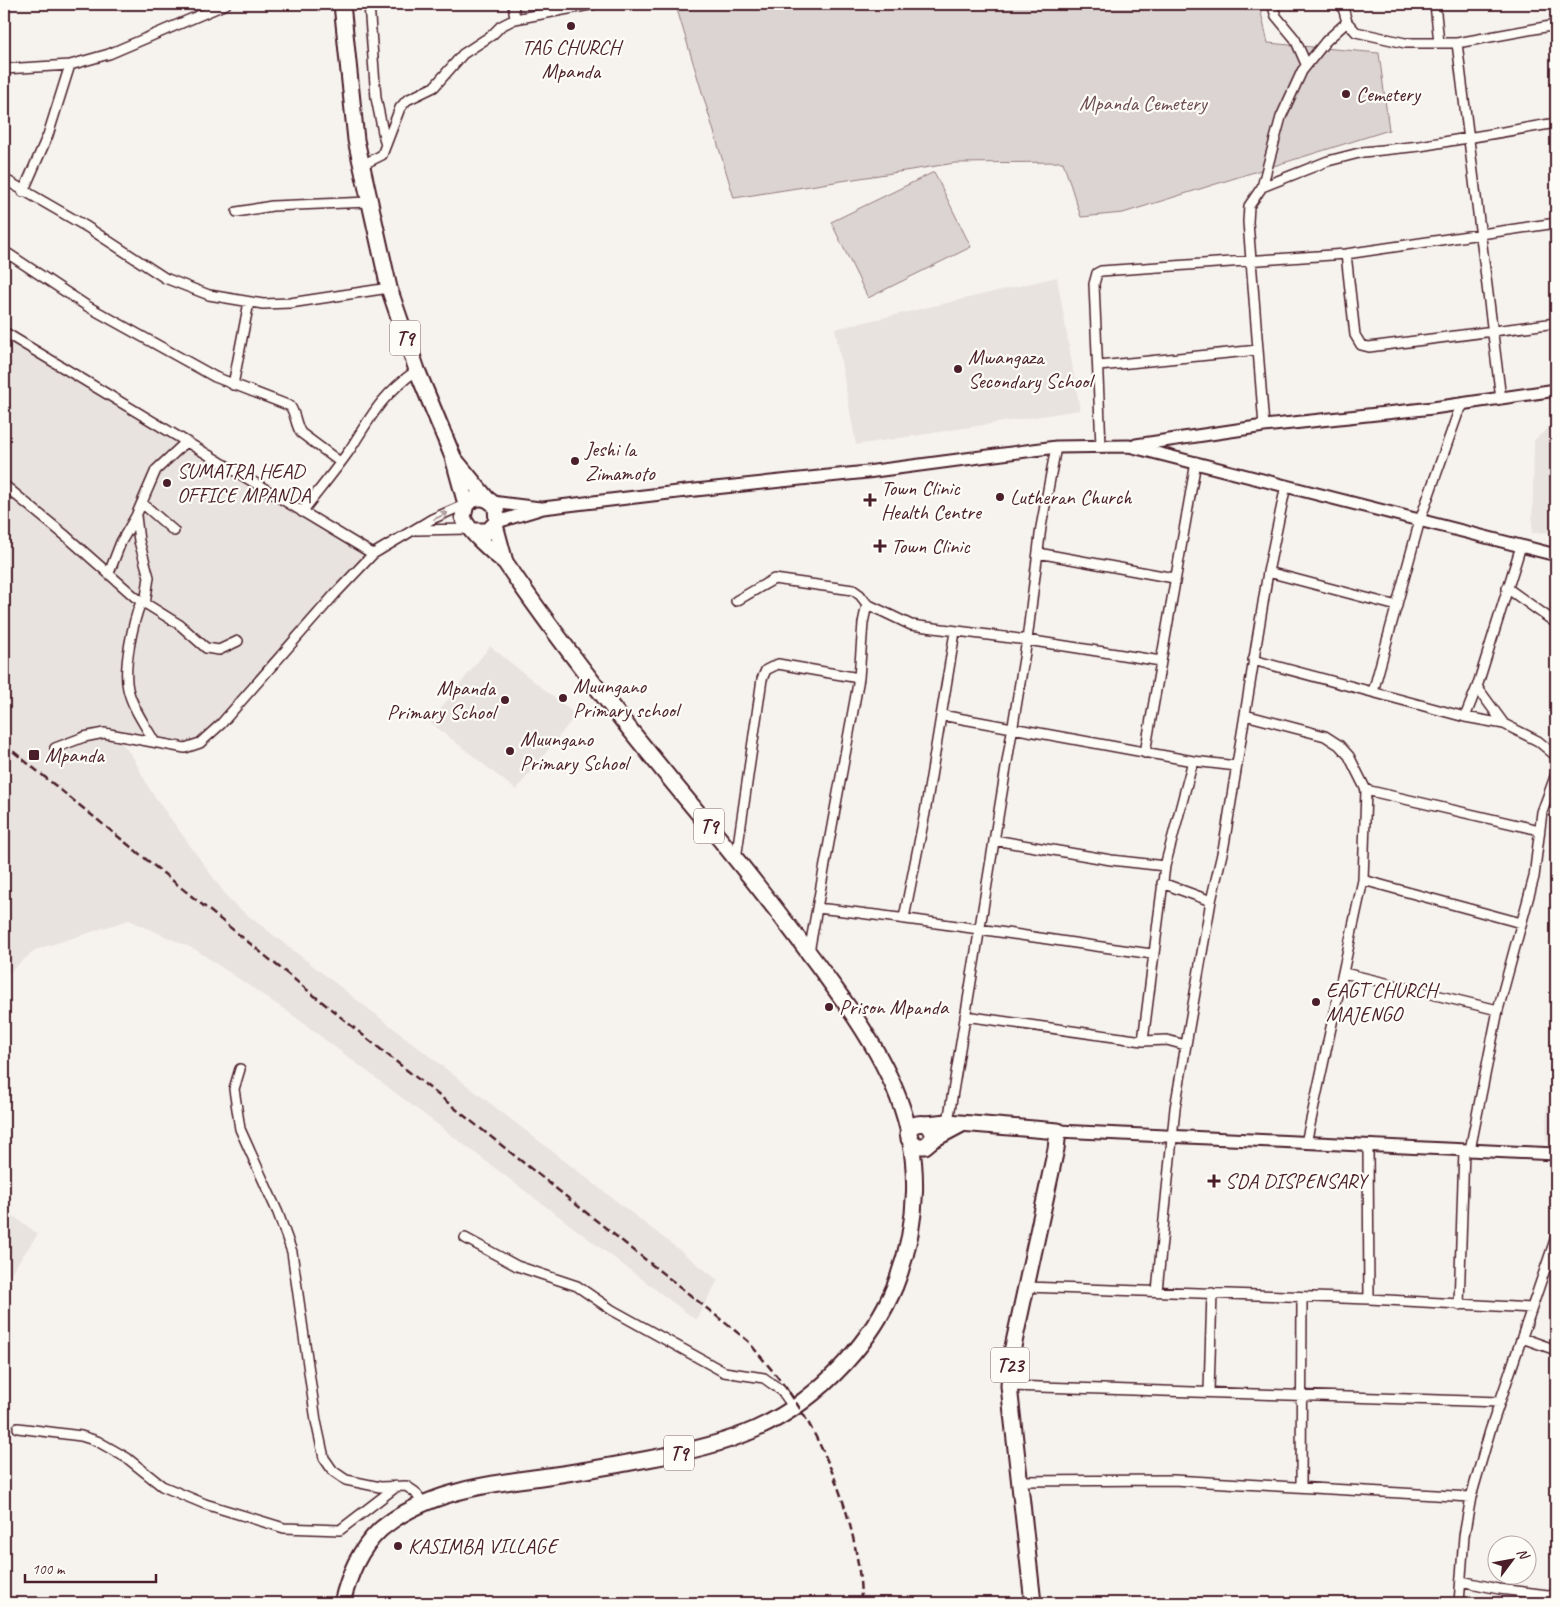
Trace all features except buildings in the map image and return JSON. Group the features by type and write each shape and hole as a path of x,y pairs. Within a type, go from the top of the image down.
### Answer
{"main road":[{"name":"T9","path":"342,4 350,93 369,202 389,288 417,370 453,457 466,504 463,517 489,550 505,562 586,674 736,859 809,952 859,1021 899,1099 909,1137 916,1179 912,1223 905,1256 894,1288 880,1318 860,1346 837,1372 795,1408 745,1435 702,1449 590,1470 512,1481 423,1503 402,1514 379,1531 367,1545 353,1568 342,1603"},
{"name":"T9","path":"453,457 496,508 496,523 505,562"},
{"path":"466,504 472,500 489,500"},
{"path":"472,530 488,531 496,523"},
{"name":"T9","path":"899,1099 932,1131 930,1142 916,1179"},
{"path":"955,1123 930,1142 917,1146 909,1137 914,1124 923,1123 955,1123 1058,1131"},
{"name":"T23","path":"1033,1603 1009,1386 1011,1356 1058,1131"}],"street":[{"path":"4,68 70,65 124,49 226,4"},
{"path":"369,4 376,98 385,145"},
{"path":"513,4 515,19"},
{"path":"362,165 382,155 395,115 407,100 434,87 463,54 515,19 595,4"},
{"path":"1272,4 1276,16 1295,39 1306,64"},
{"path":"1342,4 1346,22 1356,32 1405,43 1458,42 1556,25"},
{"path":"1435,4 1439,43"},
{"path":"1264,426 1248,222 1249,206 1262,187 1281,117 1306,64 1346,22"},
{"path":"1458,42 1501,399"},
{"path":"23,192 48,135 70,65"},
{"path":"1262,187 1294,173 1347,155 1556,123"},
{"path":"4,179 23,192 87,228 165,278 209,295 249,302 290,303 389,288"},
{"path":"237,212 272,206 369,202"},
{"path":"1101,446 1095,302 1097,274 1104,270 1251,262 1346,254 1556,223"},
{"path":"4,252 87,306 215,377 290,406 301,433 340,462"},
{"path":"1346,254 1355,335 1361,345 1369,346 1556,323"},
{"path":"233,385 249,302"},
{"path":"4,332 373,554"},
{"path":"1099,366 1258,350"},
{"path":"302,512 340,462 385,396 398,383 417,370"},
{"path":"496,523 543,508 867,472 1056,447 1129,446 1264,426 1501,399 1556,390"},
{"path":"1373,692 1420,520 1458,413 1462,407"},
{"path":"109,573 121,542 136,516 156,470 186,442"},
{"path":"1129,446 1286,484 1556,555"},
{"path":"955,1123 965,1016 1056,447"},
{"path":"1145,753 1174,578 1196,462"},
{"path":"1158,1291 1171,1137 1185,1045 1211,902 1224,845 1268,572 1286,484"},
{"path":"4,485 143,603 180,625 206,648 219,650 238,641"},
{"path":"489,500 543,508"},
{"path":"142,503 174,531"},
{"path":"55,748 84,737 104,733 185,748 200,743 221,724 335,594 373,554 437,517 466,504"},
{"path":"136,516 139,541 149,577 143,603 134,621 126,676 128,691 154,741"},
{"path":"417,530 472,530"},
{"path":"1465,717 1477,688 1521,546"},
{"path":"1038,554 1174,578"},
{"path":"1268,572 1397,606"},
{"path":"736,601 767,582 783,579 853,590 860,594 867,604 911,625 1026,640 1161,661"},
{"path":"1507,588 1556,624"},
{"path":"809,952 859,678 863,623 867,604"},
{"path":"904,918 926,813 955,632"},
{"path":"1253,660 1465,717 1504,724 1538,741 1556,756"},
{"path":"736,859 762,679 766,670 778,664 859,678"},
{"path":"1477,688 1504,724"},
{"path":"941,714 1193,762 1237,766"},
{"path":"1245,715 1325,736 1339,746 1348,756 1366,790 1363,880 1306,1142"},
{"path":"1143,1041 1165,866 1193,762"},
{"path":"1459,1305 1467,1150 1498,1010 1534,877 1542,812 1556,774"},
{"path":"1366,790 1539,830"},
{"path":"994,840 1111,860 1165,866"},
{"path":"1363,880 1522,923"},
{"path":"1162,883 1211,902"},
{"path":"817,908 904,918 1153,954"},
{"path":"1344,973 1498,1010"},
{"path":"965,1016 1143,1041 1167,1040 1185,1045"},
{"path":"240,1069 234,1089 240,1129 278,1213 292,1252 316,1421 324,1458 333,1471 346,1480 380,1487 410,1488 423,1503"},
{"path":"1058,1131 1556,1154"},
{"path":"1368,1146 1369,1299"},
{"path":"1459,1603 1464,1536 1471,1497 1500,1402 1556,1237"},
{"path":"465,1238 517,1266 577,1286 612,1310 720,1369 732,1374 764,1378 782,1391 795,1408"},
{"path":"1547,1266 1556,1269"},
{"path":"1026,1287 1369,1299 1532,1308"},
{"path":"1209,1391 1212,1293"},
{"path":"1301,1486 1303,1396 1302,1298"},
{"path":"1522,1338 1556,1350"},
{"path":"1009,1386 1209,1391 1500,1402"},
{"path":"18,1428 81,1436 97,1442 112,1448 162,1486 182,1496 284,1528 340,1530 396,1487"},
{"path":"1019,1481 1173,1480 1471,1497"},
{"path":"1461,1581 1499,1589 1556,1596"}],"shaded area":[{"name":"Mwangaza Secondary School","path":"1057,277 1080,410 856,445 835,329"},
{"path":"4,332 373,554 221,724 185,748 117,736 134,759 150,790 231,902 718,1280 696,1320 291,1014 196,950 129,920 35,950 4,977"},
{"path":"1556,422 1556,532 1532,533 1534,440"},
{"path":"490,646 576,715 516,790 430,722"},
{"path":"1556,1088 1556,1141 1546,1140 1547,1105"},
{"path":"4,1209 38,1234 4,1283"}],"green space":[{"name":"Mpanda Cemetery","path":"688,4 1259,4 1268,43 1379,53 1389,130 1123,213 1081,217 1063,162 955,163 734,198 676,6"},
{"path":"934,172 971,247 868,298 831,222"}],"railway":[{"path":"4,744 369,1040 748,1341 791,1395 805,1417 830,1468 841,1494 856,1549 861,1603"}],"place":[{"name":"TAG CHURCH Mpanda","path":"571,26"},
{"name":"Cemetery","path":"1346,94"},
{"name":"Mwangaza Secondary School","path":"958,369"},
{"name":"Jeshi la Zimamoto","path":"575,461"},
{"name":"SUMATRA HEAD OFFICE MPANDA","path":"167,483"},
{"name":"Lutheran Church","path":"1000,497"},
{"name":"Town Clinic Health Centre","path":"870,500"},
{"name":"Town Clinic","path":"880,546"},
{"name":"Muungano Primary school","path":"563,698"},
{"name":"Mpanda Primary School","path":"505,700"},
{"name":"Muungano Primary School","path":"510,751"},
{"name":"Mpanda","path":"34,755"},
{"name":"EAGT CHURCH MAJENGO","path":"1316,1002"},
{"name":"Prison Mpanda","path":"829,1007"},
{"name":"SDA DISPENSARY","path":"1214,1181"},
{"name":"KASIMBA VILLAGE","path":"398,1546"}]}
